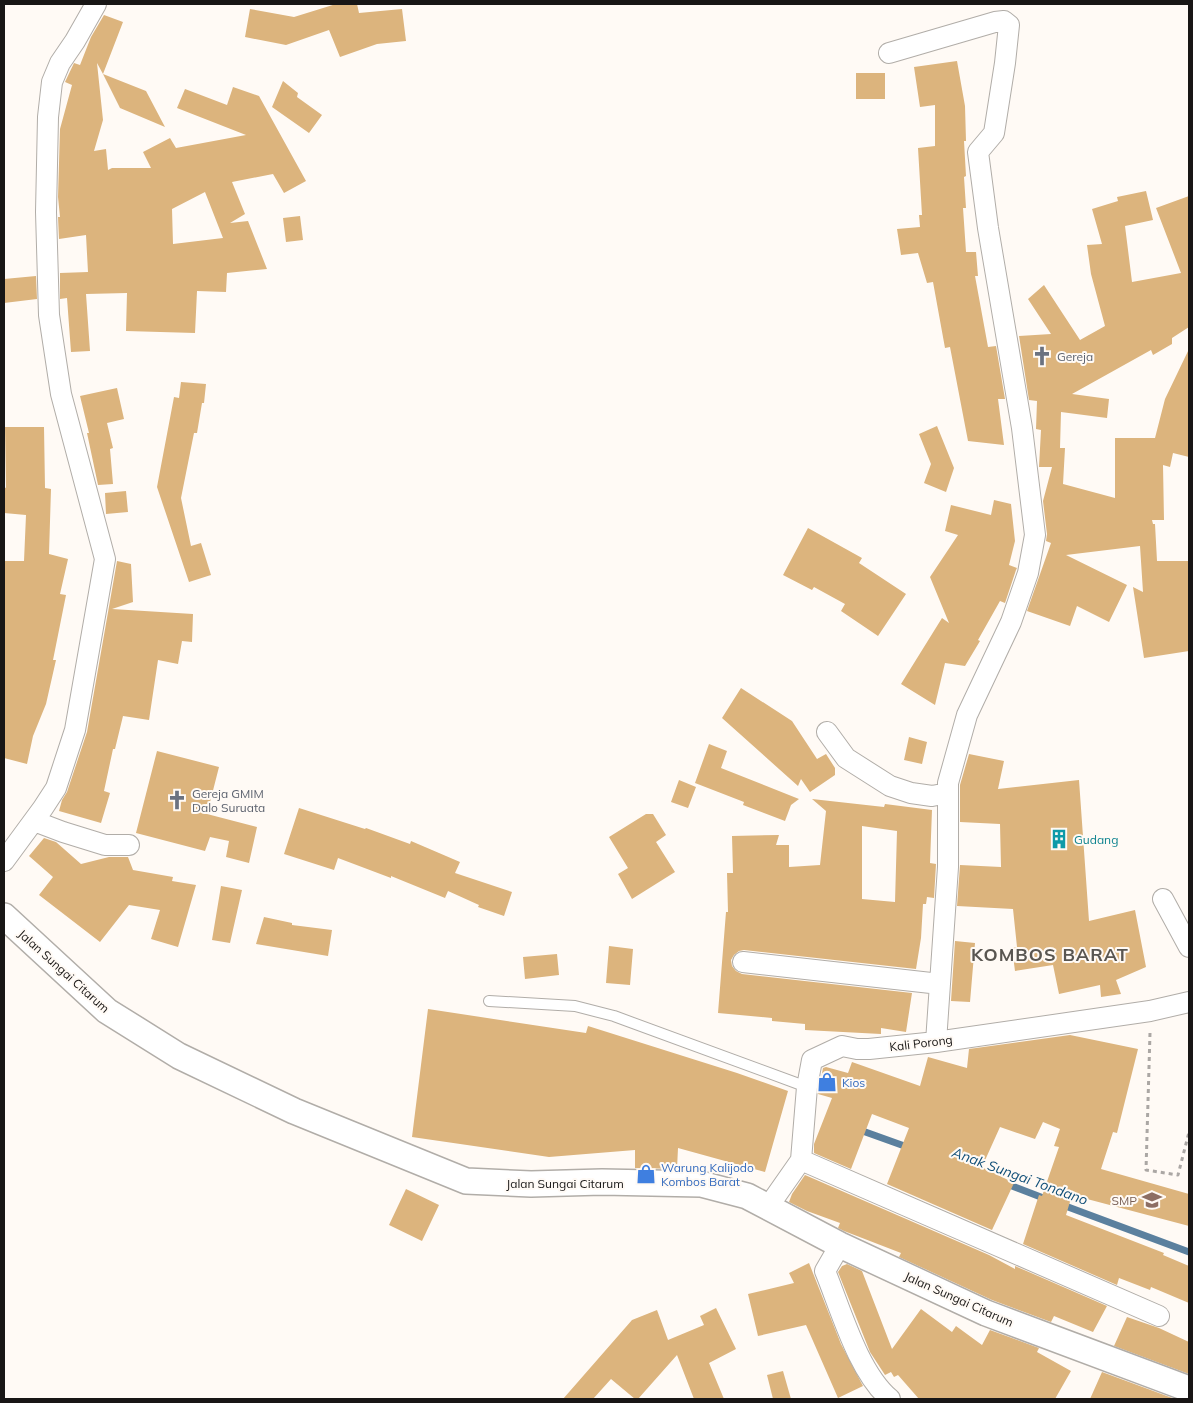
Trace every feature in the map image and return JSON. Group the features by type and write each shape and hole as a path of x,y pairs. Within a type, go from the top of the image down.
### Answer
{"street":[{"path":"4,861 56,788 75,730 105,559 83,470 61,394 50,315 46,212 48,117 52,82 60,63 76,41 96,4"},
{"path":"890,53 995,22 1004,21 1009,25 994,133 978,152 988,228 1022,428 1035,535 1028,573 1011,622 967,715 948,783 948,867 936,1042"},
{"path":"827,732 846,758 890,786 932,796 948,794"},
{"path":"34,821 106,845 129,845"},
{"path":"1163,899 1189,947"},
{"name":"Jalan Sungai Citarum","path":"4,916 107,1011 179,1056 294,1111 466,1181 530,1184 602,1182 701,1184 747,1196 840,1245 986,1313 1189,1389"},
{"path":"743,962 940,984"},
{"name":"Kali Porong","path":"801,1160 807,1087 812,1060 832,1050 842,1046 869,1049 936,1042 1150,1011 1189,1002"},
{"path":"768,1207 801,1160 1159,1316"},
{"path":"840,1245 825,1271 860,1360 882,1393 890,1399"}],"lane":[{"path":"489,1000 575,1006 614,1016 807,1087"}],"path":[{"path":"1150,1011 1146,1170 1178,1176 1189,1132"}],"building":[{"path":"336,4 357,4 359,13 402,9 406,41 377,44 340,57 329,30 286,45 245,37 250,9 294,17"},
{"path":"104,15 123,22 103,74 97,63 103,120 94,151 106,149 108,170 112,168 151,168 143,152 170,138 176,148 246,135 177,108 185,89 227,105 233,87 259,96 306,181 284,193 273,174 232,182 245,214 230,223 248,221 267,269 227,273 226,292 197,291 195,333 126,331 127,293 86,294 90,351 71,352 67,298 60,299 60,273 88,272 86,235 59,239 60,129 72,85 65,82 74,63 80,65 91,37","holes":["205,192 223,238 173,244 172,209"]},
{"path":"957,61 965,106 966,176 964,177 966,208 963,208 966,252 976,252 978,276 975,276 988,347 996,346 1005,399 998,399 1004,445 968,441 950,347 945,348 933,282 927,283 918,253 901,255 897,229 920,227 919,215 922,215 918,148 935,146 935,105 920,107 914,67"},
{"path":"856,73 885,73 885,99 856,99"},
{"path":"103,74 146,91 165,127 120,108"},
{"path":"283,81 298,93 297,97 322,115 309,133 272,107"},
{"path":"1146,191 1153,220 1125,226 1132,282 1181,273 1156,208 1189,196 1189,327 1172,338 1172,344 1153,355 1151,350 1072,394 1109,399 1107,418 1061,412 1060,448 1065,448 1063,484 1115,498 1115,438 1155,438 1165,399 1189,349 1189,457 1173,453 1170,467 1163,465 1164,520 1152,520 1153,524 1155,524 1157,561 1189,561 1189,651 1144,658 1133,587 1143,592 1140,546 1066,555 1127,585 1109,622 1077,606 1070,626 1027,611 1051,543 1046,541 1047,534 1043,501 1052,467 1039,467 1041,430 1036,429 1037,401 1029,400 1019,336 1051,334 1028,299 1044,285 1080,340 1105,326 1091,274 1087,245 1102,244 1092,209 1118,201 1117,197"},
{"path":"300,216 303,240 286,242 283,218"},
{"path":"36,276 37,299 4,303 4,279"},
{"path":"181,382 206,384 204,403 202,403 197,433 194,433 181,498 191,546 201,543 211,575 189,582 157,487 174,397 179,398"},
{"path":"117,388 124,419 107,423 113,448 110,449 113,484 98,485 80,396"},
{"path":"937,426 954,468 946,492 924,483 931,464 919,434"},
{"path":"5,427 44,427 45,488 51,489 49,554 68,559 60,594 66,595 53,660 56,660 46,704 33,736 27,764 4,758 4,561 24,561 26,515 4,513 4,487 6,488"},
{"path":"126,491 128,512 106,514 105,493"},
{"path":"994,500 1011,504 1015,541 1009,565 1017,568 1005,603 1000,601 965,666 945,663 935,705 901,684 942,618 949,623 930,577 958,535 945,531 951,505 991,515"},
{"path":"808,528 862,558 859,563 906,594 878,636 841,611 845,604 814,587 812,590 783,575"},
{"path":"117,561 131,564 133,602 112,609 193,614 192,642 182,641 178,664 158,660 149,720 123,716 115,749 113,749 104,791 110,793 101,823 59,811 87,732"},
{"path":"741,688 792,721 817,759 826,754 835,768 835,775 810,792 801,779 798,786 722,718"},
{"path":"909,737 927,742 922,764 904,760"},
{"path":"709,744 727,751 721,768 799,799 791,805 785,821 743,805 744,802 695,783"},
{"name":"Gereja GMIM Dalo Suruata","path":"157,751 219,767 207,814 257,827 249,863 226,857 229,841 210,837 205,851 136,833"},
{"path":"969,754 1004,761 998,789 1079,780 1089,921 1135,910 1146,967 1116,980 1121,994 1101,997 1100,985 1059,994 1053,965 1015,971 1012,948 1017,947 1013,909 957,906 960,865 1001,867 1000,824 960,822 960,785"},
{"path":"679,780 696,787 688,808 671,802"},
{"path":"812,799 884,807 885,804 932,810 930,863 936,864 934,898 927,897 926,904 923,904 921,938 916,969 744,950 734,955 731,960 732,966 742,974 912,993 906,1032 881,1028 881,1034 805,1030 805,1024 772,1021 772,1018 718,1013 726,912 728,912 727,873 733,873 732,836 779,835 776,845 789,845 789,867 820,865 826,811","holes":["862,826 897,831 895,902 862,899"]},
{"path":"299,808 366,828 410,844 411,841 460,862 455,873 512,892 504,916 478,907 479,905 448,891 445,898 391,876 391,878 338,858 334,870 284,854"},
{"path":"646,814 653,814 666,835 656,842 675,872 632,899 618,874 628,868 609,837"},
{"path":"44,838 56,842 81,864 109,857 128,857 133,870 173,877 172,881 196,885 178,947 151,939 160,910 129,905 100,942 39,895 53,877 29,856"},
{"path":"221,886 242,890 230,943 212,940"},
{"path":"264,917 292,923 292,925 332,930 328,956 256,944"},
{"path":"955,941 975,943 970,1002 951,1001"},
{"path":"609,946 633,949 630,985 606,983"},
{"path":"557,954 559,975 525,979 523,957"},
{"path":"428,1009 586,1033 588,1026 788,1091 765,1172 678,1148 677,1169 635,1168 635,1150 549,1157 412,1137"},
{"path":"1070,1035 1138,1049 1117,1133 1113,1132 1101,1169 1189,1194 1189,1226 1072,1195 1066,1215 1164,1253 1163,1255 1189,1266 1189,1303 1151,1287 1150,1290 1119,1278 1117,1285 1023,1244 1039,1195 1042,1196 1059,1147 1054,1146 1060,1129 1043,1122 1035,1139 1000,1127 982,1167 1014,1183 992,1230 887,1184 909,1128 872,1114 851,1169 814,1153 814,1144 832,1098 818,1094 823,1068 826,1067 848,1073 852,1062 920,1086 928,1057 967,1068 969,1049"},
{"path":"805,1175 989,1255 1015,1269 1015,1266 1107,1306 1093,1332 1054,1316 1051,1322 992,1300 899,1257 901,1253 838,1228 840,1223 789,1202"},
{"path":"406,1189 439,1205 422,1241 389,1225"},
{"path":"809,1263 841,1344 863,1386 838,1398 806,1325 758,1336 748,1294 794,1283 789,1273"},
{"path":"847,1264 862,1271 892,1349 921,1309 952,1332 956,1326 982,1345 990,1330 1039,1348 1037,1352 1071,1371 1055,1399 919,1399 898,1375 894,1377 891,1372 885,1375 870,1352 838,1272 842,1266"},
{"path":"716,1308 736,1349 709,1363 724,1399 694,1399 677,1355 638,1399 635,1399 611,1379 593,1399 563,1399 632,1320 657,1310 668,1340 704,1325 700,1316"},
{"path":"1127,1317 1159,1328 1189,1342 1189,1374 1114,1346"},
{"path":"783,1371 791,1399 773,1399 767,1375"},
{"path":"1102,1372 1175,1399 1090,1399"}],"waterway":[{"name":"Anak Sungai Tondano","path":"857,1129 910,1148"},
{"name":"Anak Sungai Tondano","path":"1004,1183 1046,1199"},
{"name":"Anak Sungai Tondano","path":"1060,1204 1189,1252"}],"place":[{"name":"Gereja","path":"1042,356"},
{"name":"Gereja GMIM Dalo Suruata","path":"177,800"},
{"name":"Gudang","path":"1059,839"},
{"name":"Kios","path":"827,1082"},
{"name":"Warung Kalijodo Kombos Barat","path":"646,1174"},
{"name":"SMP","path":"1152,1200"}],"district":[{"name":"KOMBOS BARAT","path":"1050,954"}]}
